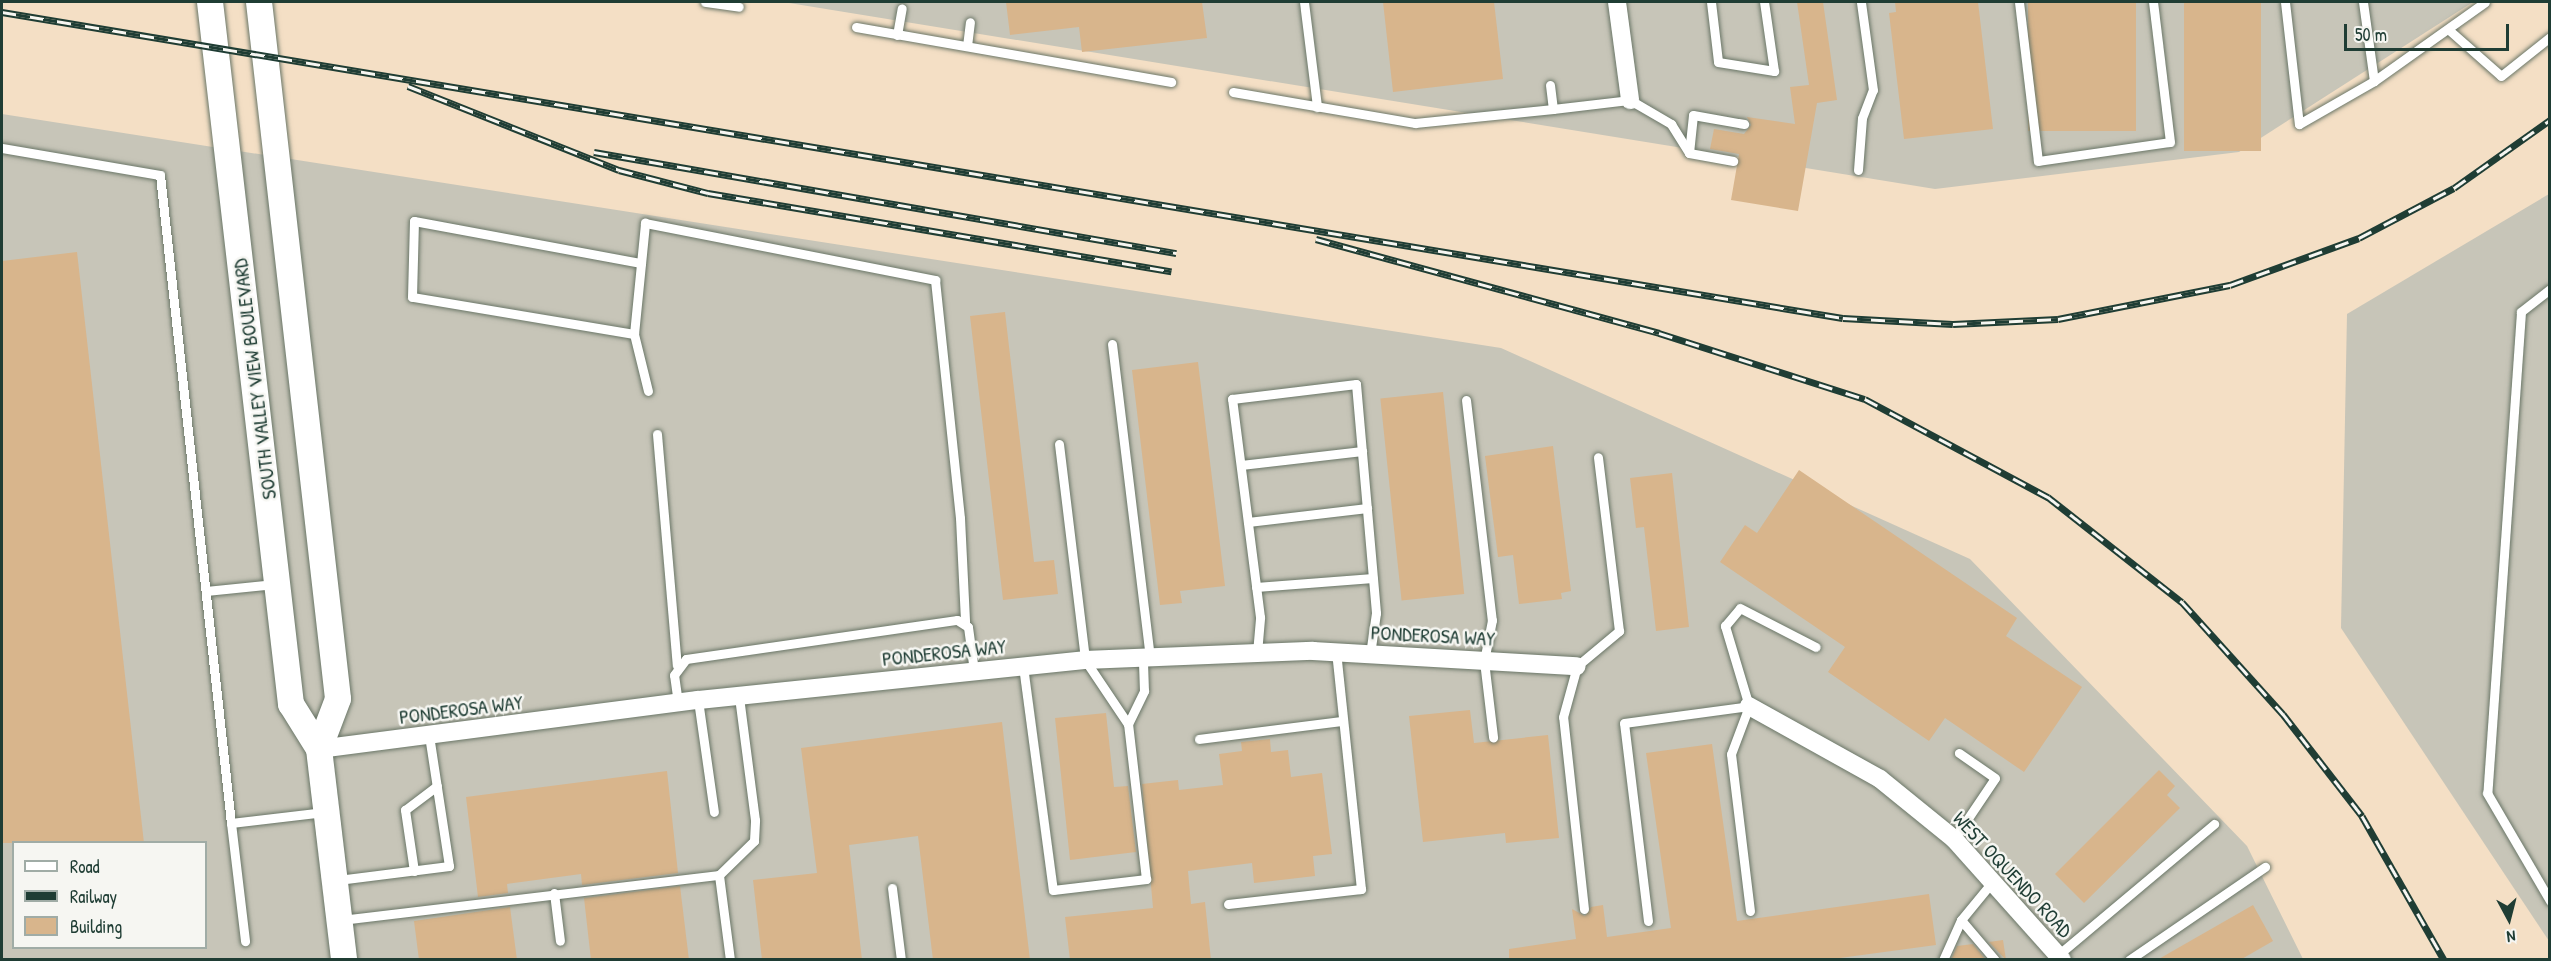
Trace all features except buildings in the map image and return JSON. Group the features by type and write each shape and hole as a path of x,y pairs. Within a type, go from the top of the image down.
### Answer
{"main road":[{"name":"SOUTH VALLEY VIEW BOULEVARD","path":"210,2 291,704 319,749 344,960"},
{"name":"SOUTH VALLEY VIEW BOULEVARD","path":"259,2 338,699 319,749"}],"street":[{"path":"1617,2 1630,100"},
{"name":"PONDEROSA WAY","path":"319,749 698,700 1086,660 1336,652 1577,666"},
{"name":"WEST OQUENDO ROAD","path":"1749,706 1880,779 1954,839 2060,957"}],"lane":[{"path":"705,2 740,8"},
{"path":"1304,2 1317,107"},
{"path":"1711,2 1718,62 1774,71 1764,2"},
{"path":"1858,170 1862,118 1873,90 1861,2"},
{"path":"2019,2 2038,161 2170,142 2153,2"},
{"path":"2285,2 2299,124 2374,81 2450,30 2485,2"},
{"path":"2363,2 2374,81"},
{"path":"897,34 902,9"},
{"path":"967,46 970,22"},
{"path":"856,27 1171,82"},
{"path":"2450,30 2501,76 2550,37"},
{"path":"1550,85 1553,110"},
{"path":"1233,92 1415,123 1630,100 1671,124 1689,153 1733,161"},
{"path":"1689,153 1693,115 1744,124"},
{"path":"2,147 160,175 245,941"},
{"path":"634,334 412,297 414,220 641,263"},
{"path":"648,391 634,334 645,223 934,280 960,518 965,622 974,671"},
{"path":"2550,289 2521,312 2487,793 2550,901"},
{"path":"1112,344 1147,658 1144,691 1128,724"},
{"path":"1257,653 1256,587 1232,399 1356,384 1376,613 1370,654"},
{"path":"1466,400 1492,620 1484,661 1493,737"},
{"path":"657,434 678,665 678,703"},
{"path":"1023,666 1053,890 1146,879 1128,724 1086,660 1059,444"},
{"path":"1241,465 1362,450"},
{"path":"1584,909 1563,717 1577,666 1619,631 1598,457"},
{"path":"1248,522 1367,508"},
{"path":"1256,587 1373,578"},
{"path":"206,591 277,583"},
{"path":"1750,911 1731,754 1749,706 1725,626 1740,608 1816,647"},
{"path":"678,665 965,622"},
{"path":"1228,904 1361,889 1341,721 1336,652"},
{"path":"339,920 719,875 754,841 740,696"},
{"path":"698,700 714,812"},
{"path":"1648,921 1624,723 1749,706"},
{"path":"1199,739 1341,721"},
{"path":"334,881 448,866 429,736"},
{"path":"1954,839 1995,778 1959,753"},
{"path":"414,871 405,810 437,786"},
{"path":"231,823 326,812"},
{"path":"2060,957 2214,824"},
{"path":"2129,960 2265,867"},
{"path":"719,875 730,960"},
{"path":"1943,960 1961,920 1993,881"},
{"path":"892,888 901,960"},
{"path":"555,893 560,941"},
{"path":"1961,920 1995,960"}],"shaded area":[{"path":"783,2 2473,2 2239,152 1935,189"},
{"path":"2,114 1501,348 1970,559 2247,846 2303,959 2,959"},
{"path":"2549,194 2549,941 2341,628 2347,314"}],"railway":[{"path":"2,12 1843,318 1953,324 2058,319 2230,285 2359,238 2454,188 2550,120"},
{"path":"408,86 619,170 708,193 1171,271"},
{"path":"594,152 1176,253"},
{"path":"1316,239 1659,333 1865,399 2048,497 2182,602 2283,714 2362,816 2444,960"}]}
